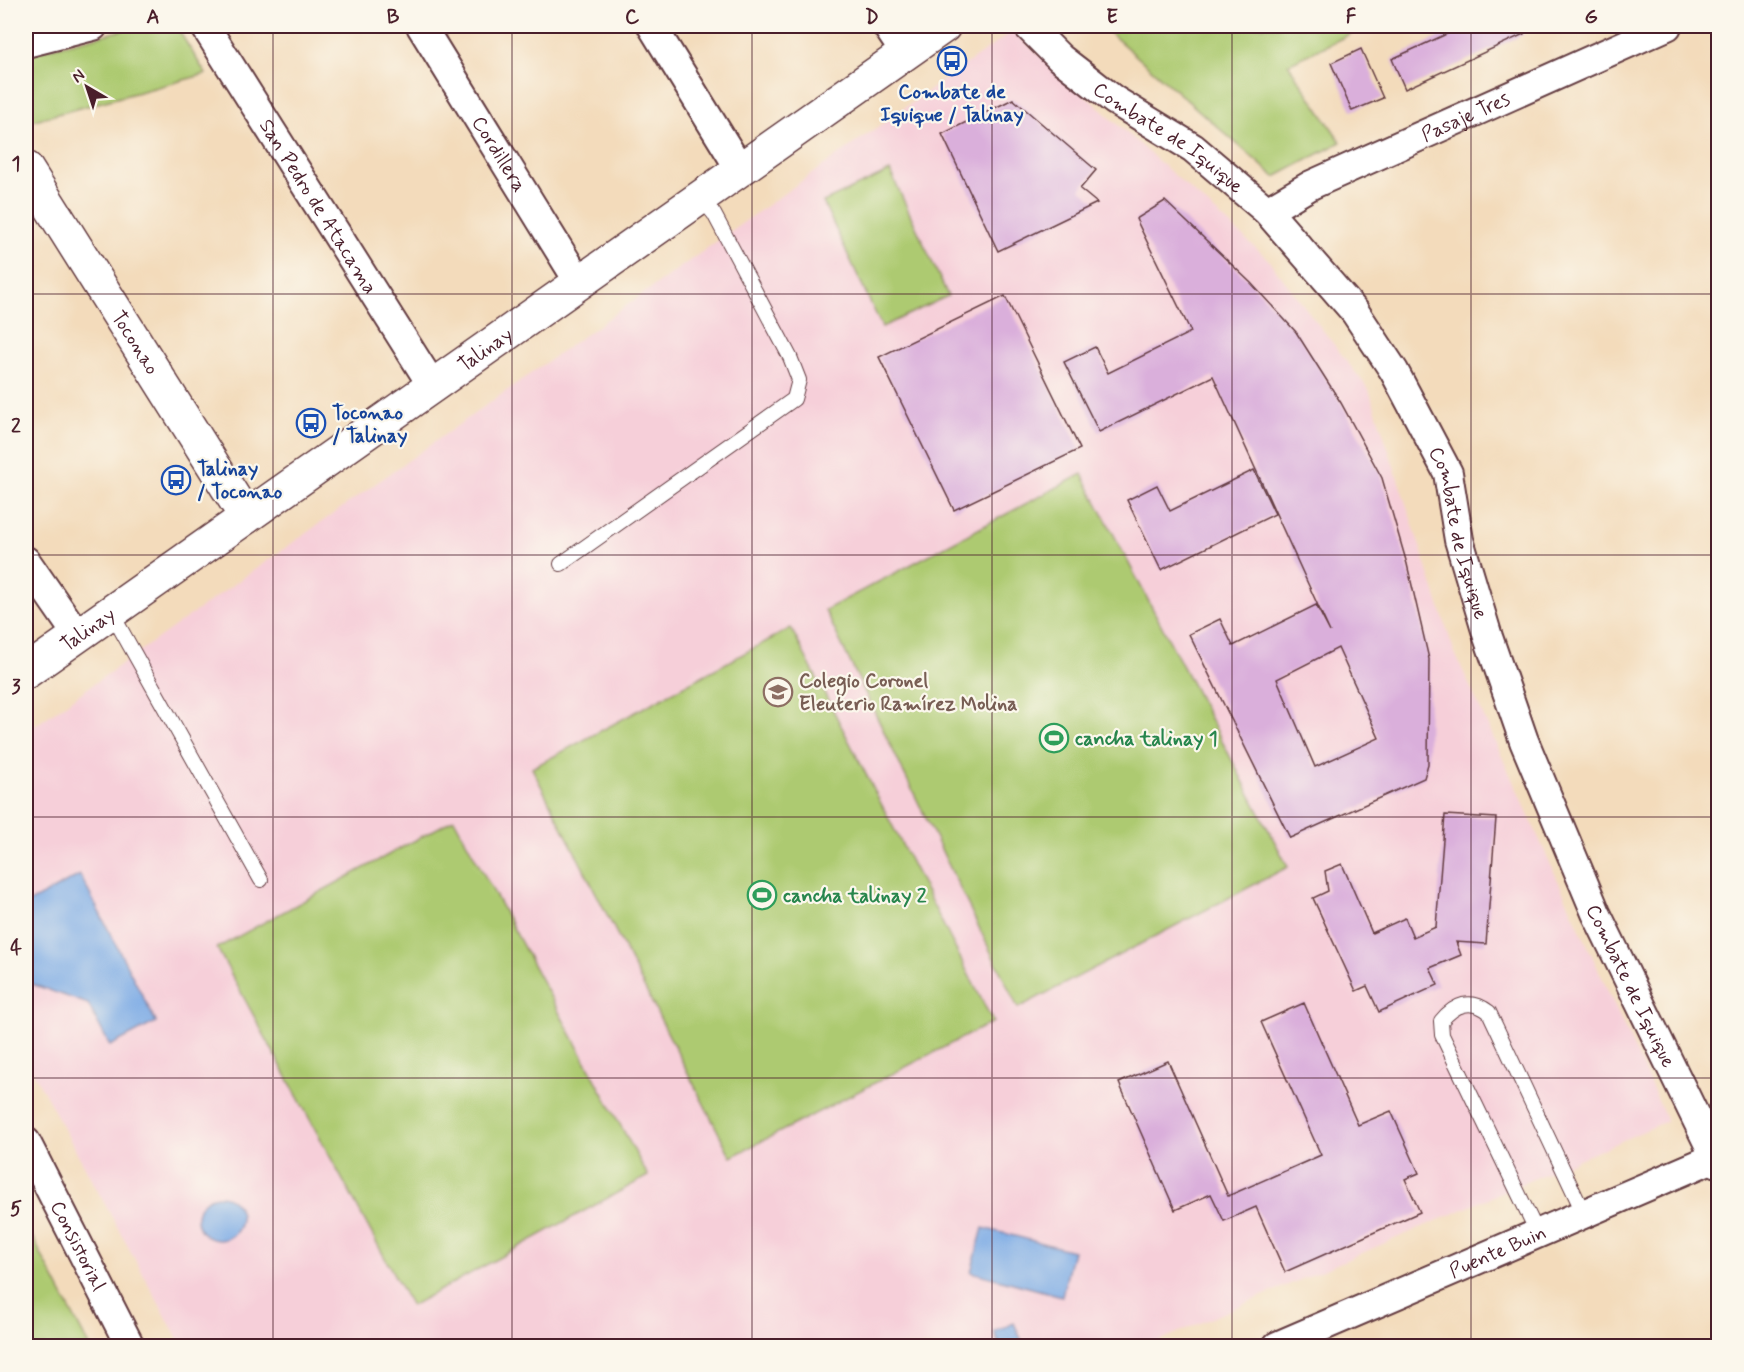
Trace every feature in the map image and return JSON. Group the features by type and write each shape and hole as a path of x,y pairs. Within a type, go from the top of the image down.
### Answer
{"street":[{"path":"26,43 93,26"},
{"name":"San Pedro de Atacama","path":"205,26 432,385"},
{"name":"Cordillera","path":"421,26 579,282"},
{"path":"652,26 740,169"},
{"path":"887,26 905,53"},
{"name":"Talinay","path":"26,672 944,26"},
{"name":"Combate de Iquique","path":"1028,26 1060,58 1114,100 1193,148 1267,211 1355,312 1394,371 1448,473 1459,540 1488,637 1524,741 1596,913 1718,1159"},
{"name":"Pasaje Tres","path":"1267,211 1311,185 1667,26"},
{"name":"Toconao","path":"26,168 246,517"},
{"path":"26,561 78,636"},
{"name":"Consistorial","path":"26,1142 130,1347"},
{"name":"Puente Buin","path":"1277,1347 1584,1214 1718,1159"}],"lane":[{"path":"561,564 794,399 799,380 790,357 714,214 700,197"},
{"path":"111,612 261,880"},
{"path":"1538,1234 1442,1035 1441,1021 1448,1013 1469,1003 1478,1004 1489,1012 1584,1214"}],"shaded area":[{"name":"Colegio Coronel Eleuterio Ramírez Molina","path":"1013,31 1267,258 1369,390 1454,651 1667,1121 1147,1346 182,1346 26,1059 26,732"}],"green space":[{"path":"140,26 176,26 206,74 31,121 26,112 26,54"},
{"path":"1102,26 1367,26 1288,64 1341,142 1275,177"},
{"path":"890,171 948,296 882,327 823,202"},
{"name":"cancha talinay 1","path":"1082,474 1288,867 1018,1008 825,610"},
{"name":"cancha talinay 2","path":"791,628 993,1022 731,1157 532,768"},
{"path":"454,819 648,1176 411,1306 217,948"},
{"path":"26,1225 89,1346 26,1346"}],"water":[{"path":"80,875 156,1022 110,1046 88,1004 26,982 26,904"},
{"path":"219,1196 234,1203 241,1218 234,1233 219,1240 204,1233 197,1218 204,1203"},
{"path":"983,1228 1073,1251 1062,1296 971,1272"},
{"path":"1014,1323 1024,1346 1000,1346 994,1332"}],"building":[{"path":"1464,26 1520,26 1524,34 1405,89 1392,59"},
{"path":"1361,49 1383,98 1352,111 1331,63"},
{"path":"1013,99 1096,170 1080,189 1097,203 998,251 942,134"},
{"path":"1165,201 1251,283 1296,332 1341,403 1382,478 1407,564 1429,659 1428,764 1424,778 1290,838 1189,634 1220,619 1233,646 1316,605 1330,632 1213,376 1099,432 1064,362 1095,347 1108,373 1191,332 1136,219","holes":["1338,648 1379,738 1315,767 1277,679"]},
{"path":"1005,296 1080,449 954,510 879,357"},
{"path":"1254,470 1275,514 1161,570 1127,500 1157,485 1170,511"},
{"path":"1445,815 1496,818 1486,944 1456,942 1461,955 1430,968 1438,985 1379,1012 1367,986 1356,991 1313,898 1328,891 1325,871 1342,864 1372,933 1405,918 1413,937 1436,927"},
{"path":"1304,1003 1358,1125 1391,1111 1419,1173 1405,1179 1420,1212 1285,1272 1256,1207 1224,1221 1211,1194 1175,1210 1119,1083 1168,1061 1228,1196 1321,1155 1261,1022"}],"place":[{"name":"Combate de Iquique / Talinay","path":"952,61"},
{"name":"Toconao / Talinay","path":"311,423"},
{"name":"Talinay / Toconao","path":"176,480"},
{"name":"Colegio Coronel Eleuterio Ramírez Molina","path":"778,692"},
{"name":"cancha talinay 1","path":"1054,738"},
{"name":"cancha talinay 2","path":"762,895"}]}
